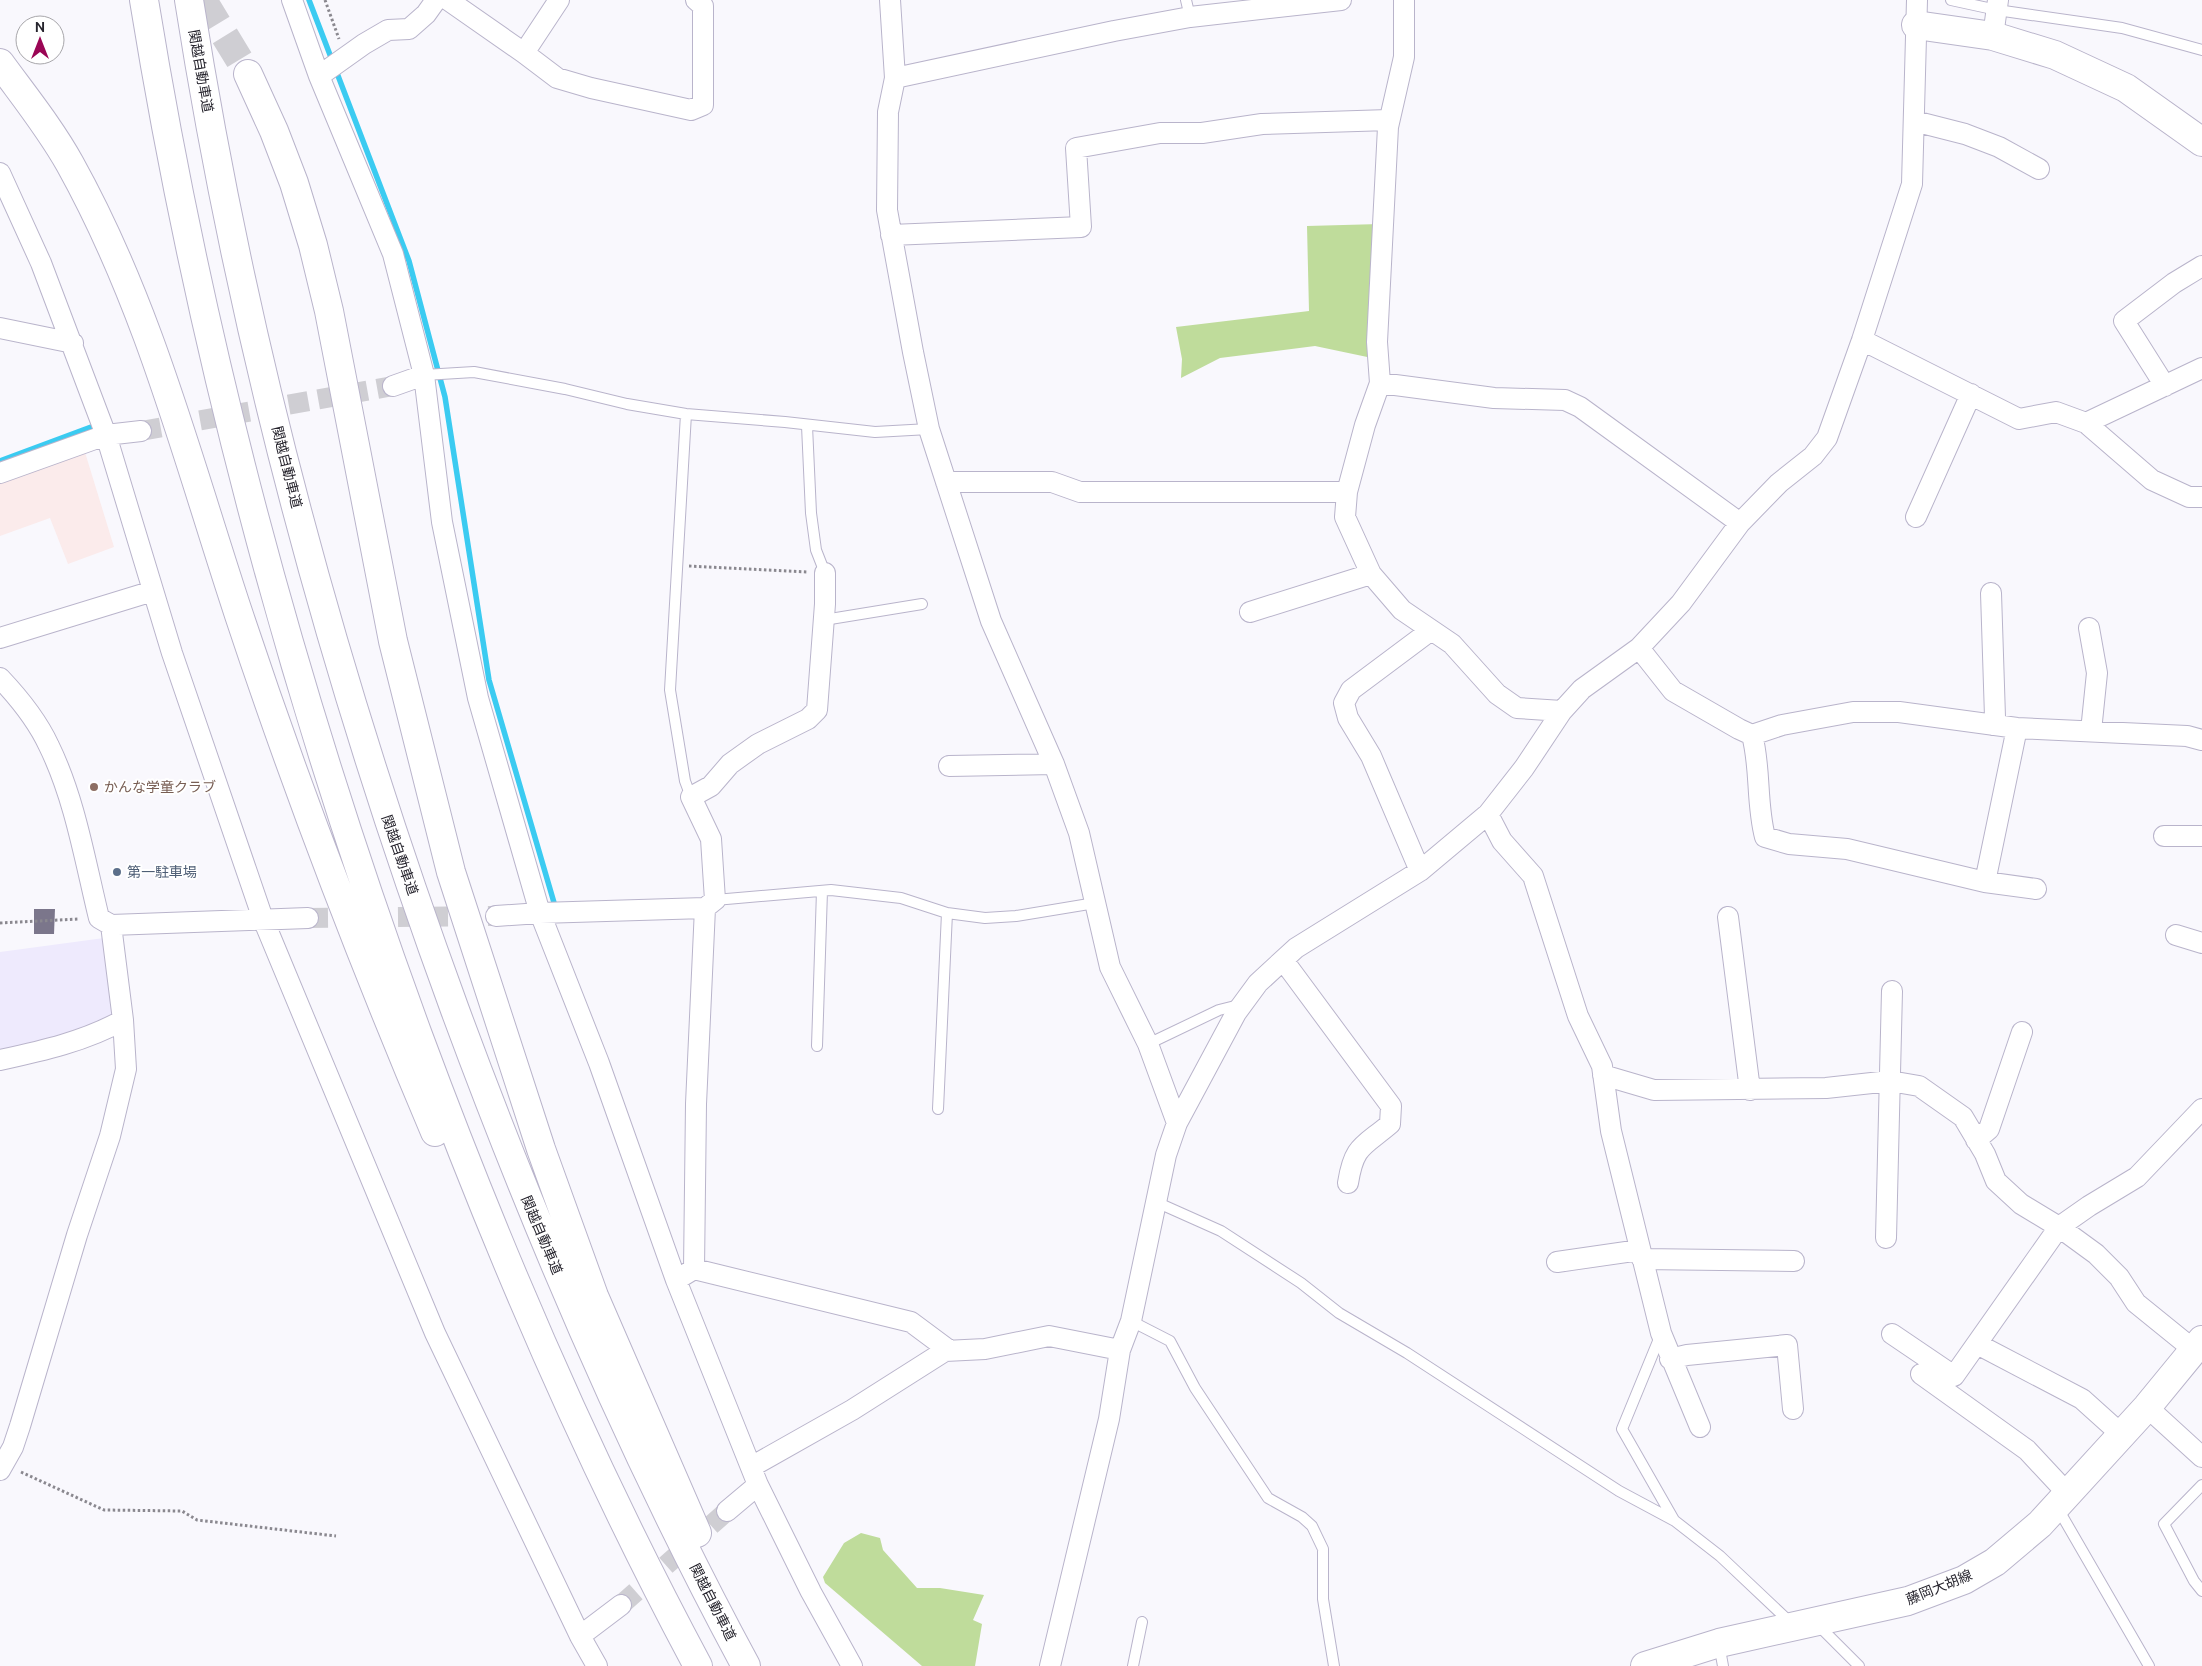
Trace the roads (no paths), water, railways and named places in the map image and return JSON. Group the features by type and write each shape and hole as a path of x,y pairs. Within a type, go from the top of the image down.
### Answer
{"main road":[{"path":"144,0 180,197 215,358 252,505 294,658 342,816 389,957 489,1220 548,1358 614,1502 698,1666"},
{"name":"関越自動車道","path":"189,0 225,200 258,352 301,524 336,652 381,799 479,1075 568,1297 652,1483 746,1666"},
{"path":"1916,13 1996,16 2054,54 2126,88 2202,142"},
{"path":"0,63 36,111 68,161 122,268 177,416 238,613 293,775 397,1042 500,1282 586,1470 683,1666"},
{"path":"248,74 278,140 313,245 328,311 392,641 451,872 488,991 541,1149 594,1296 755,1666"},
{"name":"藤岡大胡線","path":"1645,1666 1721,1655 1804,1624 1908,1601 1964,1580 1995,1562 2040,1524 2147,1407 2198,1345"}],"street":[{"path":"292,0 335,65 427,375 442,522 478,698 540,913 599,1064 676,1280 754,1476 811,1592 852,1666"},
{"path":"335,65 364,44 388,30 408,28 426,14 436,0"},
{"path":"448,0 557,78 591,88 691,110 703,105 703,6 696,0"},
{"path":"524,53 559,0"},
{"path":"890,0 895,78 888,112 887,210 929,429 991,622 1054,764 1079,833 1110,967 1148,1044 1177,1123"},
{"path":"895,78 1114,31 1188,8 1341,0"},
{"path":"1404,0 1404,57 1389,120 1377,342 1380,383 1365,425 1347,492 1346,517 1371,574 1402,610 1430,631 1452,644 1497,694 1518,708 1562,711"},
{"path":"1050,1666 1110,1419 1120,1350 1130,1321 1166,1155 1177,1123 1242,1004 1258,982 1296,948 1420,870 1488,814 1524,768 1562,711 1582,689 1639,648 1681,603 1740,523 1779,483 1813,456 1827,438 1862,340 1912,184 1916,13"},
{"path":"892,235 1080,227 1076,148 1160,133 1202,133 1262,124 1389,120"},
{"path":"1914,121 1965,134 1999,147 2039,169"},
{"path":"0,173 41,263 73,343 106,435 172,654 263,919 436,1333 596,1666"},
{"path":"2165,386 2124,321 2174,283 2202,266"},
{"path":"0,328 73,343"},
{"path":"1862,340 2019,419 2056,412 2086,424 2152,480 2189,497 2202,497"},
{"path":"2086,424 2202,368"},
{"path":"393,386 427,375"},
{"path":"1380,383 1494,398 1565,400 1580,408 1740,523"},
{"path":"1916,517 1971,394"},
{"path":"0,473 106,435 141,431"},
{"path":"946,482 1052,482 1080,492 1347,492"},
{"path":"694,1269 696,1104 710,904 711,840 691,798 711,786 730,764 758,744 808,719 817,710 824,620 825,574"},
{"path":"1250,612 1371,574"},
{"path":"0,638 153,591"},
{"path":"1990,593 1995,716 1993,725"},
{"path":"2089,628 2097,673 2091,731"},
{"path":"1420,870 1371,756 1348,718 1344,703 1351,690 1430,631"},
{"path":"1639,648 1673,691 1752,735 1782,725 1853,712 1898,712 2017,728 2187,736 2202,740"},
{"path":"0,678 23,704 49,745 70,800 105,922 123,1020 126,1070 110,1136 77,1235 13,1448 2,1467"},
{"path":"1985,882 2017,728"},
{"path":"1752,735 1759,773 1761,821 1765,837 1788,844 1847,849 1985,882 2036,889"},
{"path":"949,766 1054,764"},
{"path":"1488,814 1502,841 1533,876 1578,1016 1602,1066 1611,1131 1661,1333 1670,1359 1700,1427"},
{"path":"2164,836 2202,836"},
{"path":"496,916 710,904"},
{"path":"1728,917 1750,1090"},
{"path":"105,922 308,918"},
{"path":"2176,936 2202,944"},
{"path":"1283,960 1391,1106 1390,1124 1360,1148 1351,1161 1348,1183"},
{"path":"1886,1238 1892,991"},
{"path":"0,1060 94,1034 123,1020"},
{"path":"1976,1140 1990,1129 2022,1032"},
{"path":"1603,1075 1654,1090 1826,1088 1890,1081 1919,1086 1963,1117 1985,1154 1996,1181 2021,1204 2059,1227 2096,1254 2119,1278 2136,1303 2198,1345"},
{"path":"1892,1334 1954,1376 2059,1227 2137,1177 2202,1109"},
{"path":"1557,1262 1641,1254 1794,1262"},
{"path":"676,1280 694,1269 910,1322 950,1350"},
{"path":"727,1510 754,1476 852,1410 945,1351 986,1349 1049,1336 1120,1350"},
{"path":"1977,1344 2082,1399 2122,1435"},
{"path":"1670,1359 1687,1355 1787,1345 1793,1409"},
{"path":"1921,1374 2027,1450 2062,1500"},
{"path":"2147,1407 2202,1458"},
{"path":"580,1636 621,1605"}],"lane":[{"path":"1951,0 1996,16 2122,28 2202,50"},
{"path":"427,375 474,372 565,389 627,404 686,414 875,432 929,429"},
{"path":"686,414 670,690 685,781 691,798"},
{"path":"807,426 811,472 811,513 816,550 825,574"},
{"path":"824,620 922,604"},
{"path":"710,904 831,890 901,898 947,913 985,918 1095,902"},
{"path":"817,1046 822,891"},
{"path":"938,1109 947,913"},
{"path":"1148,1044 1219,1010 1242,1004"},
{"path":"1156,1202 1221,1231 1301,1283 1339,1313 1407,1353 1619,1491 1675,1521 1859,1666"},
{"path":"1130,1321 1170,1341 1195,1388 1268,1498 1302,1517 1312,1526 1323,1549 1323,1599 1334,1666"},
{"path":"1661,1333 1622,1429 1675,1521"},
{"path":"2202,1485 2164,1524 2194,1582 2202,1591"},
{"path":"2062,1500 2149,1666"},
{"path":"1132,1666 1142,1622"}],"waterway":[{"path":"309,0 409,261 445,397 489,680 555,906"},
{"path":"0,461 91,427"}],"tunnel":[{"path":"203,0 248,74"},
{"path":"141,431 393,386"},
{"path":"308,918 496,916"},
{"path":"621,1605 727,1511"}],"place":[{"name":"かんな学童クラブ","path":"94,787"},
{"name":"第一駐車場","path":"117,872"}]}
